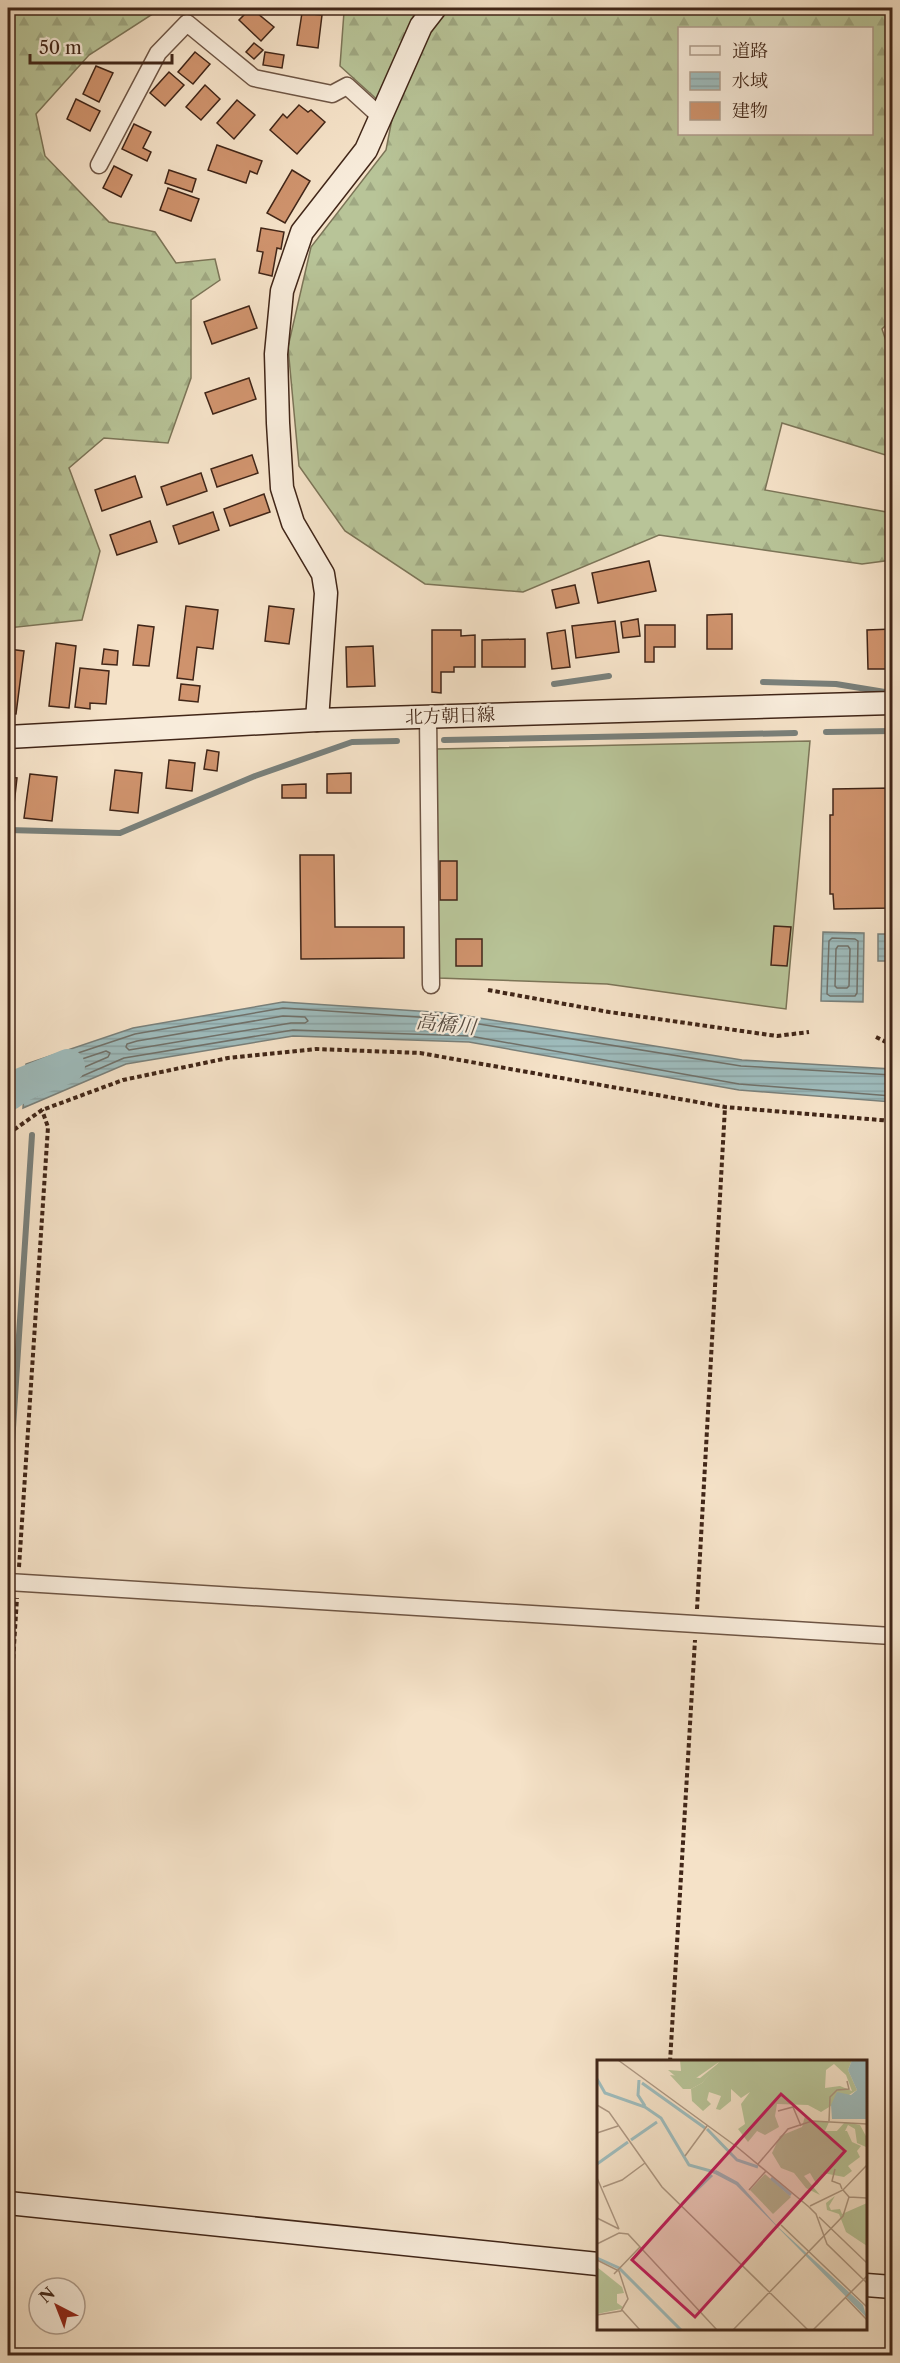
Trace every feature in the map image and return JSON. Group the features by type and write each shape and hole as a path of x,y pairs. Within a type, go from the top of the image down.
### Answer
{"street":[{"path":"317,720 326,593 322,574 293,523 282,488 276,354 282,291 302,231 366,150 421,26 435,8"},
{"path":"99,165 158,52 187,23 254,78 332,94 348,86 381,117"},
{"name":"北方朝日線","path":"8,737 317,720 892,703"},
{"path":"428,716 431,984"},
{"path":"13,1582 892,1636"},
{"path":"8,2203 597,2264"},
{"path":"867,2285 892,2287"}],"path":[{"path":"488,990 609,1012 777,1036 809,1032"},
{"path":"876,1037 892,1045"},
{"path":"8,1134 42,1110 123,1080 228,1058 316,1049 420,1053 725,1107 892,1121"},
{"path":"670,2060 725,1107"},
{"path":"8,1741 13,1582 48,1127 42,1110"}],"green space":[{"path":"8,8 162,8 89,55 36,114 45,156 109,222 155,232 176,263 215,259 220,280 191,300 191,378 168,443 104,438 69,468 100,551 82,620 8,628"},
{"path":"350,8 892,8 892,319 882,329 892,359 892,457 782,423 765,490 892,513 892,560 862,564 659,535 523,592 425,584 345,531 299,466 288,347 311,247 386,150 393,114 340,66 344,12"},
{"path":"810,741 786,1009 607,984 438,978 437,749"}],"water":[{"path":"823,932 864,933 863,1002 821,1001"},
{"path":"878,934 892,934 892,961 878,961"},
{"path":"283,1002 448,1013 742,1060 892,1069 892,1102 739,1090 469,1042 293,1036 126,1064 23,1108 26,1064 133,1028"}],"building":[{"path":"251,8 274,27 261,41 239,20"},
{"path":"302,13 322,15 318,48 297,45"},
{"path":"254,43 263,50 254,59 246,52"},
{"path":"195,52 210,64 193,84 178,72"},
{"path":"265,52 284,55 282,68 263,65"},
{"path":"96,66 113,73 99,102 83,94"},
{"path":"169,72 184,85 165,106 150,93"},
{"path":"205,85 220,99 201,120 186,107"},
{"path":"76,99 100,111 90,131 67,119"},
{"path":"237,100 255,115 234,139 217,123"},
{"path":"299,105 308,112 311,110 325,122 297,154 270,130 283,114 287,118"},
{"path":"134,124 151,132 143,148 151,152 147,161 122,149"},
{"path":"217,145 262,161 257,174 250,171 246,183 208,170"},
{"path":"114,166 132,175 121,197 103,188"},
{"path":"169,170 196,179 192,192 165,183"},
{"path":"292,170 310,181 285,223 267,213"},
{"path":"168,188 199,199 191,221 160,210"},
{"path":"261,228 284,232 281,249 277,248 272,276 259,273 263,252 257,251"},
{"path":"249,306 257,328 212,344 204,322"},
{"path":"249,378 256,399 213,414 205,393"},
{"path":"252,455 258,473 217,487 211,469"},
{"path":"201,473 207,491 167,505 161,487"},
{"path":"135,476 142,497 102,511 95,490"},
{"path":"264,494 270,512 230,526 224,509"},
{"path":"213,512 219,530 179,544 173,526"},
{"path":"150,521 157,542 117,555 110,535"},
{"path":"649,561 656,591 598,603 592,573"},
{"path":"575,585 579,603 556,608 552,590"},
{"path":"186,606 218,610 213,649 197,647 193,680 177,678"},
{"path":"269,606 294,609 289,644 265,641"},
{"path":"732,614 732,649 707,649 707,615"},
{"path":"638,619 640,636 623,638 621,622"},
{"path":"615,621 619,652 576,658 572,626"},
{"path":"138,625 154,627 149,666 133,665"},
{"path":"645,625 675,625 675,647 654,647 654,662 645,662"},
{"path":"892,629 892,669 868,669 867,630"},
{"path":"432,630 461,630 461,636 475,635 475,667 454,667 454,672 441,672 441,693 432,692"},
{"path":"565,630 570,667 552,669 547,633"},
{"path":"525,639 525,667 482,667 482,640"},
{"path":"56,643 76,646 69,708 49,706"},
{"path":"373,646 375,686 347,687 346,647"},
{"path":"8,649 24,651 16,714 8,713"},
{"path":"104,649 118,651 117,665 102,664"},
{"path":"80,668 109,671 106,704 90,703 90,709 75,707"},
{"path":"181,684 200,686 198,702 179,700"},
{"path":"207,750 219,752 217,771 204,769"},
{"path":"169,760 195,763 192,791 166,788"},
{"path":"115,770 142,773 138,813 110,810"},
{"path":"351,773 351,793 327,793 327,774"},
{"path":"30,774 57,777 52,821 24,818"},
{"path":"8,777 17,778 13,813 8,812"},
{"path":"306,784 306,798 282,798 282,785"},
{"path":"892,788 892,908 834,909 833,894 830,894 830,815 833,815 833,789"},
{"path":"300,855 334,855 335,927 404,927 404,958 301,959"},
{"path":"440,861 457,861 457,900 440,900"},
{"path":"774,926 791,927 787,966 771,965"},
{"path":"456,939 482,939 482,966 456,966"}],"waterway":[{"path":"554,684 609,676"},
{"path":"763,682 836,684 891,693"},
{"path":"826,732 892,731"},
{"path":"444,740 795,733"},
{"path":"8,830 120,833 255,776 352,742 397,741"},
{"name":"高橋川","path":"8,1094 21,1085 68,1066"},
{"path":"8,1505 32,1135"}]}
